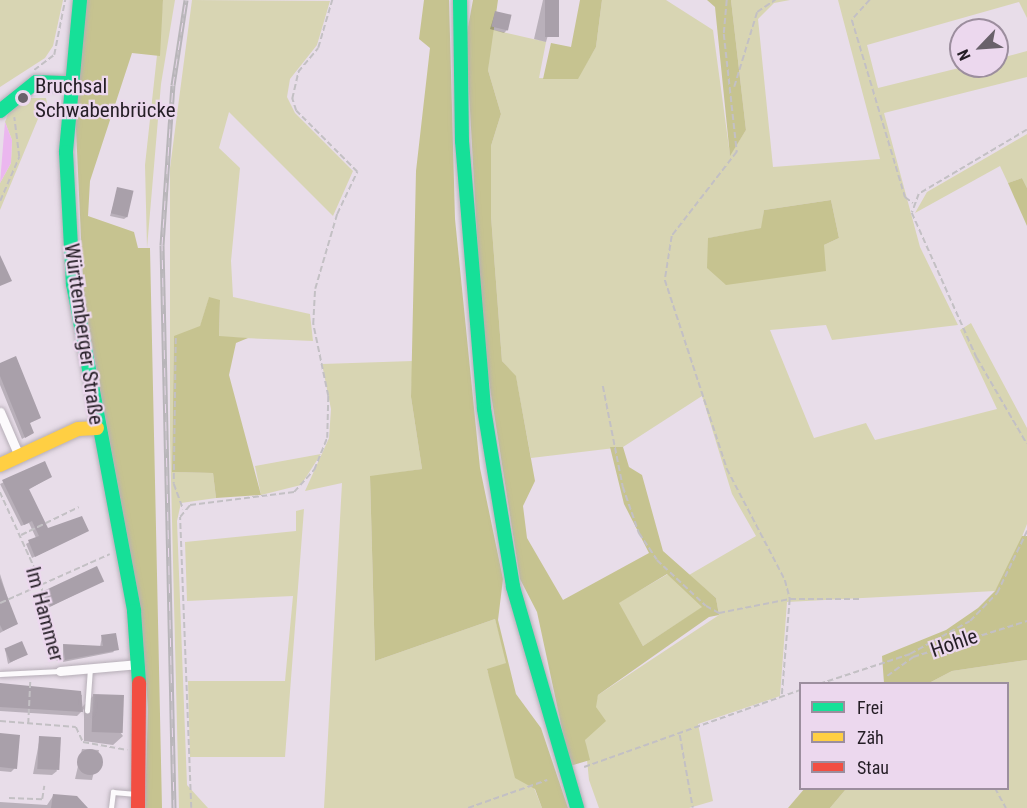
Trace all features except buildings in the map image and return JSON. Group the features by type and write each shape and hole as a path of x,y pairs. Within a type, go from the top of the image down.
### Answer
{"main road":[{"name":"Württemberger Straße","path":"80,0 70,83 66,163 73,284 96,428 125,547 139,664 138,801"},
{"path":"460,0 462,141 486,420 513,587 577,808"},
{"path":"5,112 36,82 70,83"},
{"path":"0,465 78,429 96,428"}],"street":[{"path":"0,411 19,456"},
{"path":"60,671 139,664"}],"lane":[{"path":"87,711 90,668"},
{"path":"0,674 60,671"},
{"path":"111,808 113,792 138,801"}],"path":[{"path":"36,82 33,70 54,55 65,0"},
{"path":"183,509 294,492 314,470 327,438 328,396 315,342 314,297 330,232 357,172 296,111 292,99 298,72 318,48 332,0"},
{"path":"727,0 724,34 734,88 738,152 672,236 665,280 727,469 790,599 782,697"},
{"path":"734,88 757,12 775,0"},
{"path":"870,0 852,20 905,197 913,203 926,251 972,347 1027,444"},
{"path":"0,201 19,157 5,112"},
{"path":"913,203 1027,130"},
{"path":"176,338 174,484 183,509 181,627 191,808"},
{"path":"603,386 623,487 639,533 657,560 719,613 790,599 861,599"},
{"name":"Im Hammer","path":"0,492 40,587 60,671"},
{"path":"20,535 79,507"},
{"path":"825,682 910,654 970,621 997,593 1027,531"},
{"path":"0,603 125,547"},
{"name":"Hohle","path":"887,676 913,657 1027,621"},
{"path":"910,654 913,657"},
{"path":"28,724 30,671"},
{"path":"584,767 799,691"},
{"path":"0,721 76,727 83,742 117,751 140,750"},
{"path":"680,734 693,808"},
{"path":"468,808 547,780"},
{"path":"9,798 42,799 44,786"},
{"path":"996,790 1006,808"}],"shaded area":[{"path":"0,0 63,0 53,46 45,58 0,87"},
{"path":"84,0 163,0 160,56 132,53 90,181 88,216 134,232 138,248 150,248 162,808 145,808 148,709 141,610 84,302 74,86"},
{"path":"163,0 175,0 161,84 147,248 145,165"},
{"path":"192,0 330,1 317,45 290,79 287,97 295,113 353,171 333,216 229,112 219,148 240,168 231,261 233,297 310,314 313,341 219,337 220,301 209,298 200,327 174,337 172,472 213,473 216,498 181,503 177,521 187,785 208,808 179,808 170,438 170,168"},
{"path":"424,0 449,0 455,219 480,468 503,579 498,620 516,694 541,728 568,808 542,808 535,789 515,778 487,669 506,663 495,619 375,661 370,476 422,469 411,397 416,171 430,48 419,39"},
{"path":"473,0 498,0 488,70 501,114 491,146 491,216 502,361 516,376 535,481 523,506 527,538 563,600 649,553 624,504 610,447 623,447 629,467 642,475 663,551 716,598 719,615 709,617 598,695 596,707 606,721 585,740 590,760 570,766 537,612 520,579 483,343 466,38","holes":["667,574 702,607 643,646 619,603"]},
{"path":"580,0 602,0 596,47 578,79 543,79 551,43 571,47"},
{"path":"602,0 666,0 713,30 730,155 746,130 731,0 790,0 774,3 758,19 773,167 880,159 838,0 1027,0 1027,18 1019,2 962,18 949,18 949,22 867,45 878,88 949,70 949,78 1009,78 1009,56 1027,51 1027,77 884,113 920,247 958,325 832,340 826,325 770,330 814,438 866,423 875,440 997,409 960,330 971,323 1027,428 1027,524 1014,557 995,591 787,602 780,696 698,724 713,801 689,808 599,808 589,780 585,740 598,695 719,615 716,598 689,575 756,536 732,494 702,396 623,447 531,458 516,377 502,361 491,216 491,146 501,114 488,70 490,29 546,42 539,78 577,79 596,47","holes":["831,200 839,238 824,245 709,238 762,228 764,210"]},
{"path":"707,0 731,0 746,130 730,156 715,7"},
{"path":"29,98 46,98 49,112 40,114 0,210 0,183 11,163 12,140 5,122 10,109"},
{"path":"5,122 12,140 11,163 0,183"},
{"path":"1027,134 1027,188 1022,178 1008,183 1000,166 915,213 927,192"},
{"path":"1022,178 1027,188 1027,226 1008,183"},
{"path":"831,200 839,238 824,245 826,271 726,285 707,268 708,238 761,228 764,210"},
{"path":"209,297 220,300 219,336 248,338 236,343 229,375 261,495 216,498 213,473 172,472 174,336 200,326"},
{"path":"413,361 411,397 422,469 370,477 375,661 495,619 507,663 487,670 542,808 324,808 342,483 305,491 329,438 331,409 322,364"},
{"path":"321,454 301,485 261,495 255,466"},
{"path":"304,509 285,757 190,757 188,681 285,681 293,596 187,601 185,542 296,531 296,511"},
{"path":"1022,536 1027,536 1027,660 952,671 931,682 884,682 882,656 946,630 978,608 995,591"},
{"path":"668,574 703,607 643,646 618,603"},
{"path":"1027,660 1027,808 830,808 845,790 1009,790 1009,682 931,682 952,671"},
{"path":"803,790 845,790 830,808 788,808"}],"railway":[{"path":"174,808 162,245 173,85 186,0"}],"traffic: fast":[{"path":"80,0 66,152 73,284 134,611 139,683"},
{"path":"460,0 462,141 484,409 513,587 577,808"},
{"path":"0,111 36,82 70,83"}],"traffic: slow":[{"path":"0,465 78,429 97,428"}],"traffic: jam":[{"path":"138,808 139,683"}],"place":[{"name":"Bruchsal Schwabenbrücke","path":"23,98"}]}
